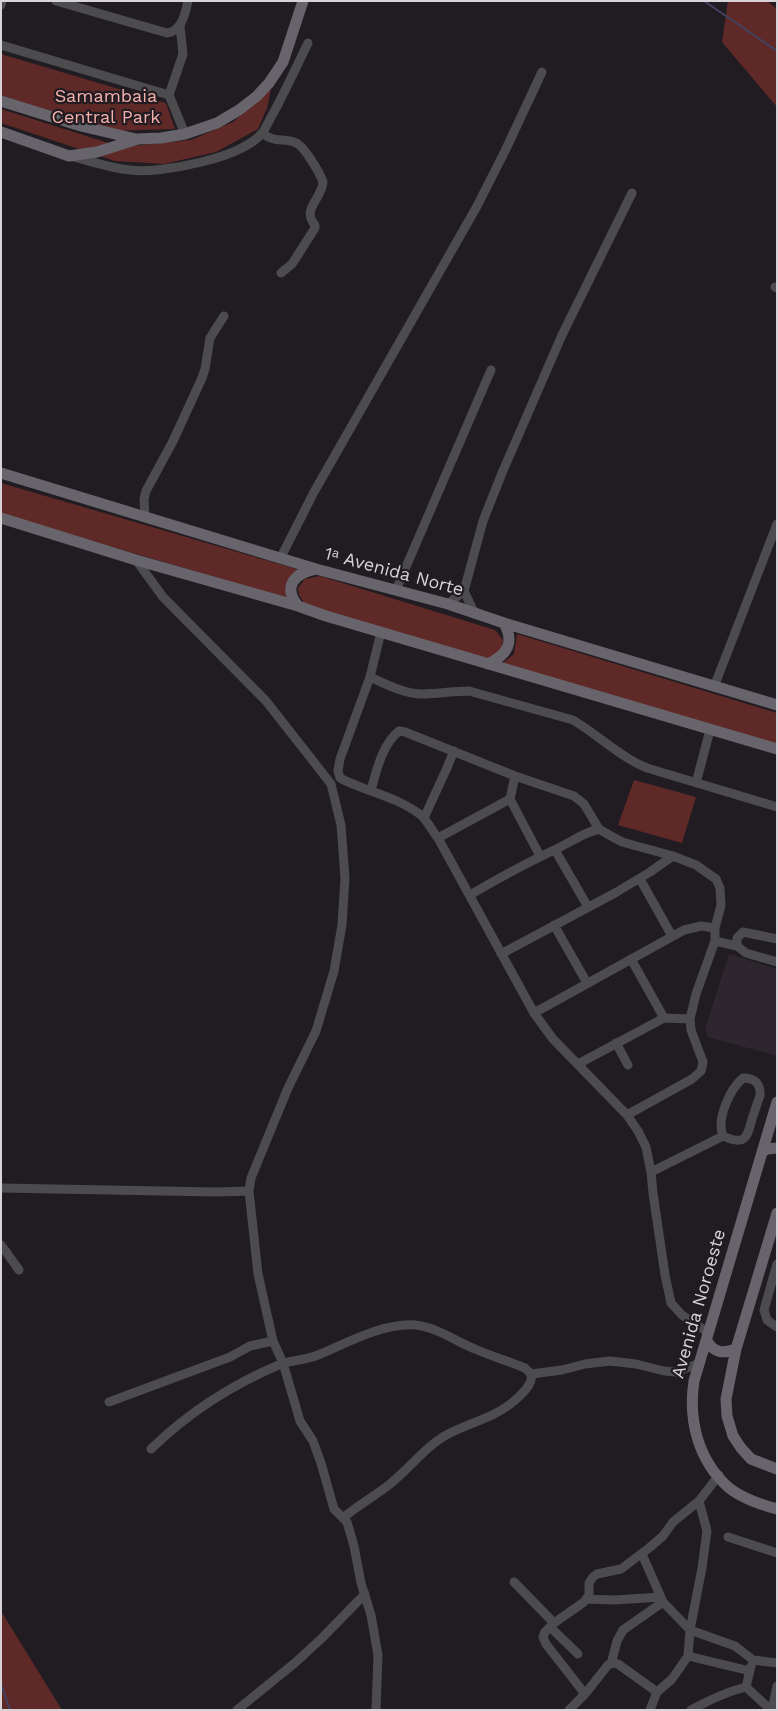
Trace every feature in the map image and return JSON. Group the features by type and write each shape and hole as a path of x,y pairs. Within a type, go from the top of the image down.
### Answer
{"main road":[{"path":"1,132 69,156 97,152 138,139 185,134 217,122 239,110 257,96 269,83 283,62 303,1"},
{"path":"1,101 81,126 138,139"},
{"name":"1ᵃ Avenida Norte","path":"1,473 316,568 448,604 504,623 777,705"},
{"path":"1,518 136,560 298,606 326,616 777,749"},
{"path":"298,606 292,597 292,583 298,575 316,568"},
{"path":"488,664 500,657 507,647 510,637 504,623"},
{"name":"Avenida Noroeste","path":"777,1102 721,1285 692,1395 693,1421 698,1440 706,1458 729,1488 758,1504 777,1509"},
{"path":"762,1152 766,1149 777,1148"},
{"path":"777,1212 736,1349 726,1399 727,1416 733,1436 741,1448 751,1459 777,1469"},
{"path":"708,1337 713,1350 720,1352 736,1349"}],"street":[{"path":"56,1 161,33 171,32 180,26"},
{"path":"185,134 169,95 183,52 180,26 188,1"},
{"path":"69,156 132,171 169,168 195,163 234,151 262,133 308,43"},
{"path":"1,45 169,95"},
{"path":"281,557 314,492 476,208 542,72"},
{"path":"262,133 270,139 292,142 300,146 323,182 322,189 309,212 310,220 315,228 292,264 281,273"},
{"path":"448,604 464,591 483,521 502,473 562,335 632,193"},
{"path":"146,517 144,499 146,491 173,441 199,385 205,369 210,338 224,316"},
{"path":"396,590 491,370"},
{"path":"714,687 777,524"},
{"path":"136,560 163,597 266,701 331,784 341,825 345,878 342,925 334,971 316,1031 285,1097 251,1178 249,1190 258,1274 273,1341 283,1363 300,1421 313,1441 334,1509 344,1518 349,1526 371,1615 378,1655 376,1710"},
{"path":"464,591 474,612"},
{"path":"381,632 370,677 340,759 338,771 340,778 350,784 371,790 414,810 424,818 438,838 534,1013 553,1038 627,1115 638,1131 646,1147 651,1172 665,1275 671,1303 708,1337"},
{"path":"370,677 388,686 409,692 431,694 469,691 573,720 631,762 777,807"},
{"path":"696,783 710,730"},
{"path":"371,790 386,746 400,731 414,734 515,776 574,796 584,804 599,829 622,842 673,856 696,865 716,879 720,888 721,905 715,928 715,941 696,994 690,1019 691,1030 702,1062 699,1075 627,1115"},
{"path":"424,818 454,750"},
{"path":"515,776 510,799 540,856"},
{"path":"331,784 340,778"},
{"path":"438,838 510,799"},
{"path":"470,895 586,832 599,829"},
{"path":"555,850 588,907"},
{"path":"501,954 640,879 673,856"},
{"path":"640,879 672,936"},
{"path":"554,925 587,983"},
{"path":"534,1013 672,936 692,927 715,928"},
{"path":"737,946 737,938 743,932 777,939"},
{"path":"715,941 737,946 746,953 777,962"},
{"path":"631,959 664,1018"},
{"path":"578,1064 664,1018 690,1019"},
{"path":"616,1043 628,1065"},
{"path":"651,1172 723,1136 734,1140 742,1140 748,1135 761,1090 754,1080 743,1078 732,1090 721,1122 723,1136"},
{"path":"1,1188 217,1192 249,1190"},
{"path":"1,1245 19,1270"},
{"path":"777,1264 764,1310 767,1320 777,1327"},
{"path":"151,1449 165,1435 207,1404 238,1385 283,1363 306,1360 349,1340 394,1327 413,1325 437,1330 473,1349 525,1368 531,1374 532,1378 529,1384 513,1402 501,1410 448,1434 390,1484 344,1518"},
{"path":"109,1402 230,1357 250,1346 273,1341"},
{"path":"531,1374 562,1370 596,1362 636,1364 676,1372 700,1363"},
{"path":"585,1694 546,1644 543,1637 545,1632 589,1596 589,1583 594,1577 598,1574 621,1569 642,1554 663,1536 673,1522 699,1501 719,1475"},
{"path":"650,1710 657,1692 672,1679 688,1656 690,1630 708,1531 699,1501"},
{"path":"728,1537 777,1552"},
{"path":"642,1554 662,1600 690,1630 735,1646 753,1660 777,1663"},
{"path":"514,1582 578,1654"},
{"path":"237,1710 296,1662 365,1594"},
{"path":"586,1599 662,1600"},
{"path":"569,1710 611,1664 617,1641 623,1630 662,1600"},
{"path":"688,1656 750,1670"},
{"path":"746,1687 753,1660"},
{"path":"611,1664 618,1664 657,1692"},
{"path":"746,1687 771,1710 777,1686"},
{"path":"691,1710 716,1696 746,1687"}],"shaded area":[{"path":"729,954 777,969 777,1056 708,1037 705,1029"}],"green space":[{"path":"728,1 767,1 777,9 777,107 722,42"},
{"name":"Samambaia Central Park","path":"1,54 166,103 175,129 106,131 1,95"},
{"path":"271,89 267,108 258,129 216,152 164,164 115,161 1,123 1,109 121,147 191,140 233,122"},
{"path":"1,483 303,571 289,586 286,598 1,514"},
{"path":"320,576 495,630 503,640 502,648 496,655 486,659 306,606 299,595 298,588 305,579"},
{"path":"517,634 777,713 777,746 503,663 514,654"},
{"path":"634,780 696,797 682,843 618,825"},
{"path":"1,1611 62,1710 1,1710"}],"waterway":[{"path":"704,1 777,51"},
{"path":"1,1684 10,1710"}]}
